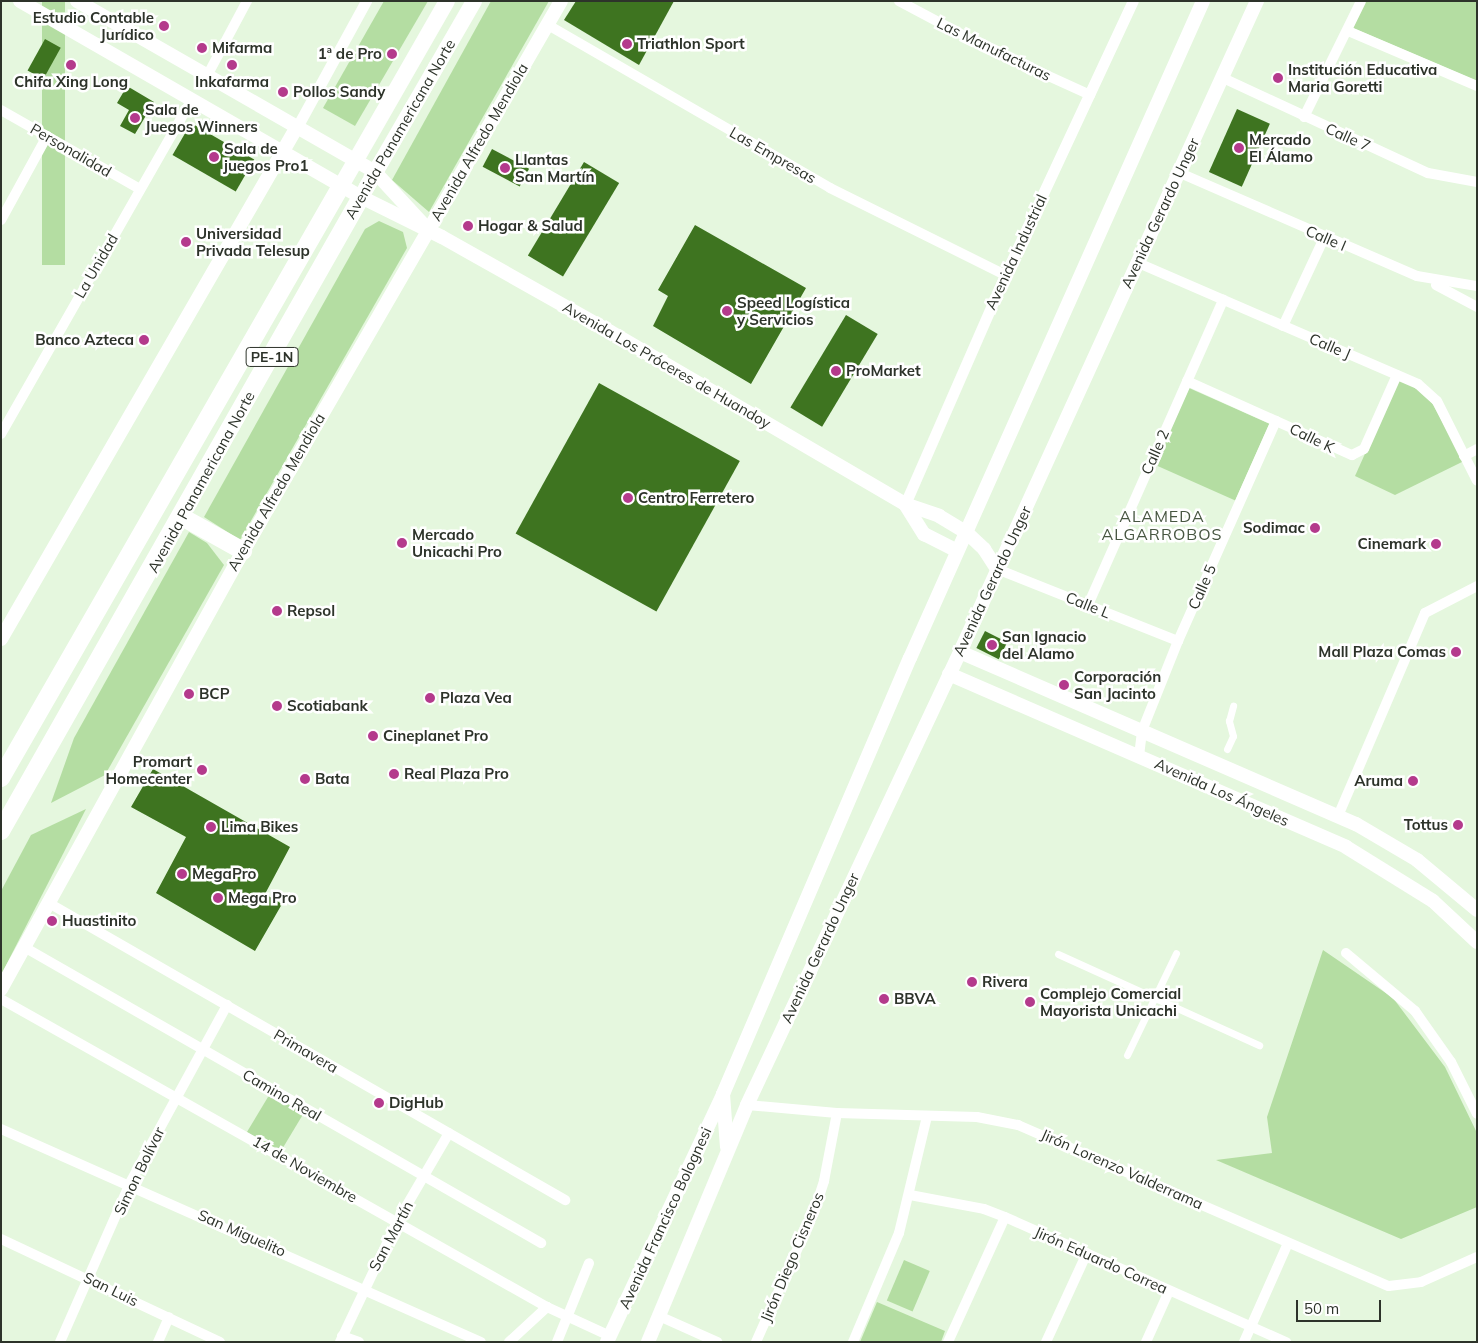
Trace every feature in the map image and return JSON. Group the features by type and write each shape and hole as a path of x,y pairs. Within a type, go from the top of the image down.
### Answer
{"highway":[{"name":"Avenida Panamericana Norte","path":"1,778 447,1"},
{"name":"Avenida Panamericana Norte","path":"1,831 182,517 375,172 474,1"},
{"path":"182,517 242,551"}],"main road":[{"name":"Avenida Los Próceres de Huandoy","path":"20,1 341,186 427,230 905,504 931,512 962,530 997,569"},
{"name":"Avenida Los Próceres de Huandoy","path":"77,1 375,172 427,230"},
{"name":"Avenida Alfredo Mendiola","path":"1,989 47,902 242,551 561,1"},
{"name":"Avenida Gerardo Unger","path":"725,1160 727,1120 724,1094 957,551 962,530 1203,1"},
{"name":"Avenida Gerardo Unger","path":"648,1342 747,1105 960,652 1136,262 1180,173 1257,1"},
{"path":"2,635 297,127"},
{"name":"Avenida Los Próceres de Huandoy","path":"905,504 924,534 957,551"},
{"name":"Avenida Los Ángeles","path":"960,652 1356,824 1417,860 1475,905"},
{"name":"Avenida Los Ángeles","path":"948,674 1346,847 1427,896 1477,942"},
{"path":"1027,708 1037,686"},
{"path":"1346,847 1356,824"},
{"name":"Avenida Francisco Bolognesi","path":"608,1339 724,1094"}],"street":[{"path":"207,76 248,1"},
{"path":"297,127 366,1"},
{"name":"Las Manufacturas","path":"899,1 991,50 1090,95"},
{"name":"Avenida Industrial","path":"905,504 1005,275 1132,1"},
{"path":"1304,118 1361,1"},
{"name":"Las Empresas","path":"548,25 830,188 1005,275"},
{"path":"1348,31 1477,86"},
{"name":"Calle 7","path":"1223,78 1304,118 1428,173 1477,182"},
{"name":"La Unidad","path":"1,434 192,99"},
{"name":"Personalidad","path":"1,110 140,189"},
{"path":"1,220 47,136"},
{"name":"Calle I","path":"1180,173 1324,238 1417,276 1477,286"},
{"path":"1283,326 1324,238"},
{"name":"Calle J","path":"1136,262 1418,384 1437,401 1477,481"},
{"path":"1417,276 1477,307"},
{"name":"Calle 2","path":"1088,605 1223,300"},
{"name":"Calle K","path":"1187,381 1342,452 1356,455 1364,448 1396,375"},
{"name":"Calle 5","path":"1139,756 1142,731 1178,641 1276,421"},
{"path":"1464,456 1477,449"},
{"name":"Calle L","path":"997,569 1178,641"},
{"path":"1338,816 1426,613 1477,586"},
{"path":"1227,749 1233,736 1229,722 1233,706"},
{"name":"Primavera","path":"47,902 565,1200"},
{"name":"Camino Real","path":"24,947 541,1243"},
{"path":"1127,1055 1176,953"},
{"path":"1346,953 1415,1011 1451,1062 1477,1114"},
{"path":"1058,954 1259,1045"},
{"name":"14 de Noviembre","path":"1,999 547,1307 608,1339"},
{"name":"Simon Bolívar","path":"60,1342 91,1279 130,1183 227,1006"},
{"name":"Jirón Lorenzo Valderrama","path":"747,1105 837,1113 977,1117 1033,1130 1389,1286 1421,1282 1477,1257"},
{"name":"Jirón Diego Cisneros","path":"756,1342 814,1212 824,1181 837,1113"},
{"path":"853,1342 886,1268 910,1196 927,1116"},
{"name":"San Miguelito","path":"1,1129 130,1183 481,1342"},
{"name":"San Martín","path":"341,1339 397,1222 449,1133"},
{"name":"Jirón Eduardo Correa","path":"910,1196 984,1209 1087,1252 1169,1291 1286,1342"},
{"path":"948,1342 1005,1218"},
{"name":"San Luis","path":"1,1239 91,1279 220,1342"},
{"path":"1244,1342 1288,1243"},
{"path":"1046,1342 1087,1252"},
{"path":"557,1342 589,1263"},
{"path":"1146,1342 1169,1291"},
{"path":"509,1342 547,1307"},
{"path":"660,1316 717,1342"},
{"path":"158,1342 169,1317"},
{"path":"341,1339 359,1342"}],"green space":[{"path":"42,1 65,1 65,265 42,265"},
{"path":"384,1 428,1 355,126 323,108"},
{"path":"491,1 549,1 429,212 392,180"},
{"path":"1365,1 1477,1 1477,81 1353,28"},
{"path":"379,221 403,232 407,248 240,540 204,517 365,229"},
{"path":"1398,380 1415,387 1432,403 1464,461 1395,495 1355,476"},
{"path":"1189,388 1269,424 1235,501 1155,465"},
{"path":"189,532 207,543 224,565 105,775 51,803 74,738"},
{"path":"86,809 1,975 1,891 31,835"},
{"path":"1323,950 1393,998 1445,1067 1477,1133 1477,1207 1401,1239 1216,1160 1272,1153 1267,1117"},
{"path":"271,1092 304,1112 280,1152 247,1132"},
{"path":"904,1260 930,1271 913,1311 887,1301"},
{"path":"877,1302 945,1331 941,1342 860,1342"}],"building":[{"name":"Triathlon Sport","path":"576,1 674,1 639,65 564,20"},
{"path":"45,39 61,48 43,79 28,70"},
{"name":"Sala de Juegos Winners","path":"127,86 154,102 135,134 120,126 129,110 117,103"},
{"name":"Mercado El Álamo","path":"1237,109 1270,124 1242,187 1209,172"},
{"name":"Sala de juegos Pro1","path":"191,123 254,160 236,192 172,155"},
{"name":"Llantas San Martín","path":"492,149 529,169 520,186 483,167"},
{"path":"584,162 619,183 563,277 528,255"},
{"name":"Speed Logística y Servicios","path":"695,225 806,288 751,384 653,326 668,296 658,290"},
{"name":"ProMarket","path":"846,315 878,334 822,427 790,408"},
{"name":"Centro Ferretero","path":"599,383 740,461 656,611 516,533"},
{"name":"San Ignacio del Alamo","path":"985,631 1007,642 999,659 976,648"},
{"path":"153,769 290,847 265,894 282,904 255,951 156,893 186,837 131,807"}],"place":[{"name":"Estudio Contable Jurídico","path":"164,26"},
{"name":"Triathlon Sport","path":"627,44"},
{"name":"Mifarma","path":"202,48"},
{"name":"1ª de Pro","path":"392,54"},
{"name":"Chifa Xing Long","path":"71,65"},
{"name":"Inkafarma","path":"232,65"},
{"name":"Institución Educativa Maria Goretti","path":"1278,78"},
{"name":"Pollos Sandy","path":"283,92"},
{"name":"Sala de Juegos Winners","path":"135,118"},
{"name":"Mercado El Álamo","path":"1239,148"},
{"name":"Sala de juegos Pro1","path":"214,157"},
{"name":"Llantas San Martín","path":"505,168"},
{"name":"Hogar & Salud","path":"468,226"},
{"name":"Universidad Privada Telesup","path":"186,242"},
{"name":"Speed Logística y Servicios","path":"727,311"},
{"name":"Banco Azteca","path":"144,340"},
{"name":"ProMarket","path":"836,371"},
{"name":"Centro Ferretero","path":"628,498"},
{"name":"Sodimac","path":"1315,528"},
{"name":"Mercado Unicachi Pro","path":"402,543"},
{"name":"Cinemark","path":"1436,544"},
{"name":"Repsol","path":"277,611"},
{"name":"San Ignacio del Alamo","path":"992,645"},
{"name":"Mall Plaza Comas","path":"1456,652"},
{"name":"Corporación San Jacinto","path":"1064,685"},
{"name":"BCP","path":"189,694"},
{"name":"Plaza Vea","path":"430,698"},
{"name":"Scotiabank","path":"277,706"},
{"name":"Cineplanet Pro","path":"373,736"},
{"name":"Promart Homecenter","path":"202,770"},
{"name":"Real Plaza Pro","path":"394,774"},
{"name":"Bata","path":"305,779"},
{"name":"Aruma","path":"1413,781"},
{"name":"Tottus","path":"1458,825"},
{"name":"Lima Bikes","path":"211,827"},
{"name":"MegaPro","path":"182,874"},
{"name":"Mega Pro","path":"218,898"},
{"name":"Huastinito","path":"52,921"},
{"name":"Rivera","path":"972,982"},
{"name":"BBVA","path":"884,999"},
{"name":"Complejo Comercial Mayorista Unicachi","path":"1030,1002"},
{"name":"DigHub","path":"379,1103"}],"district":[{"name":"ALAMEDA ALGARROBOS","path":"1162,525"}]}
